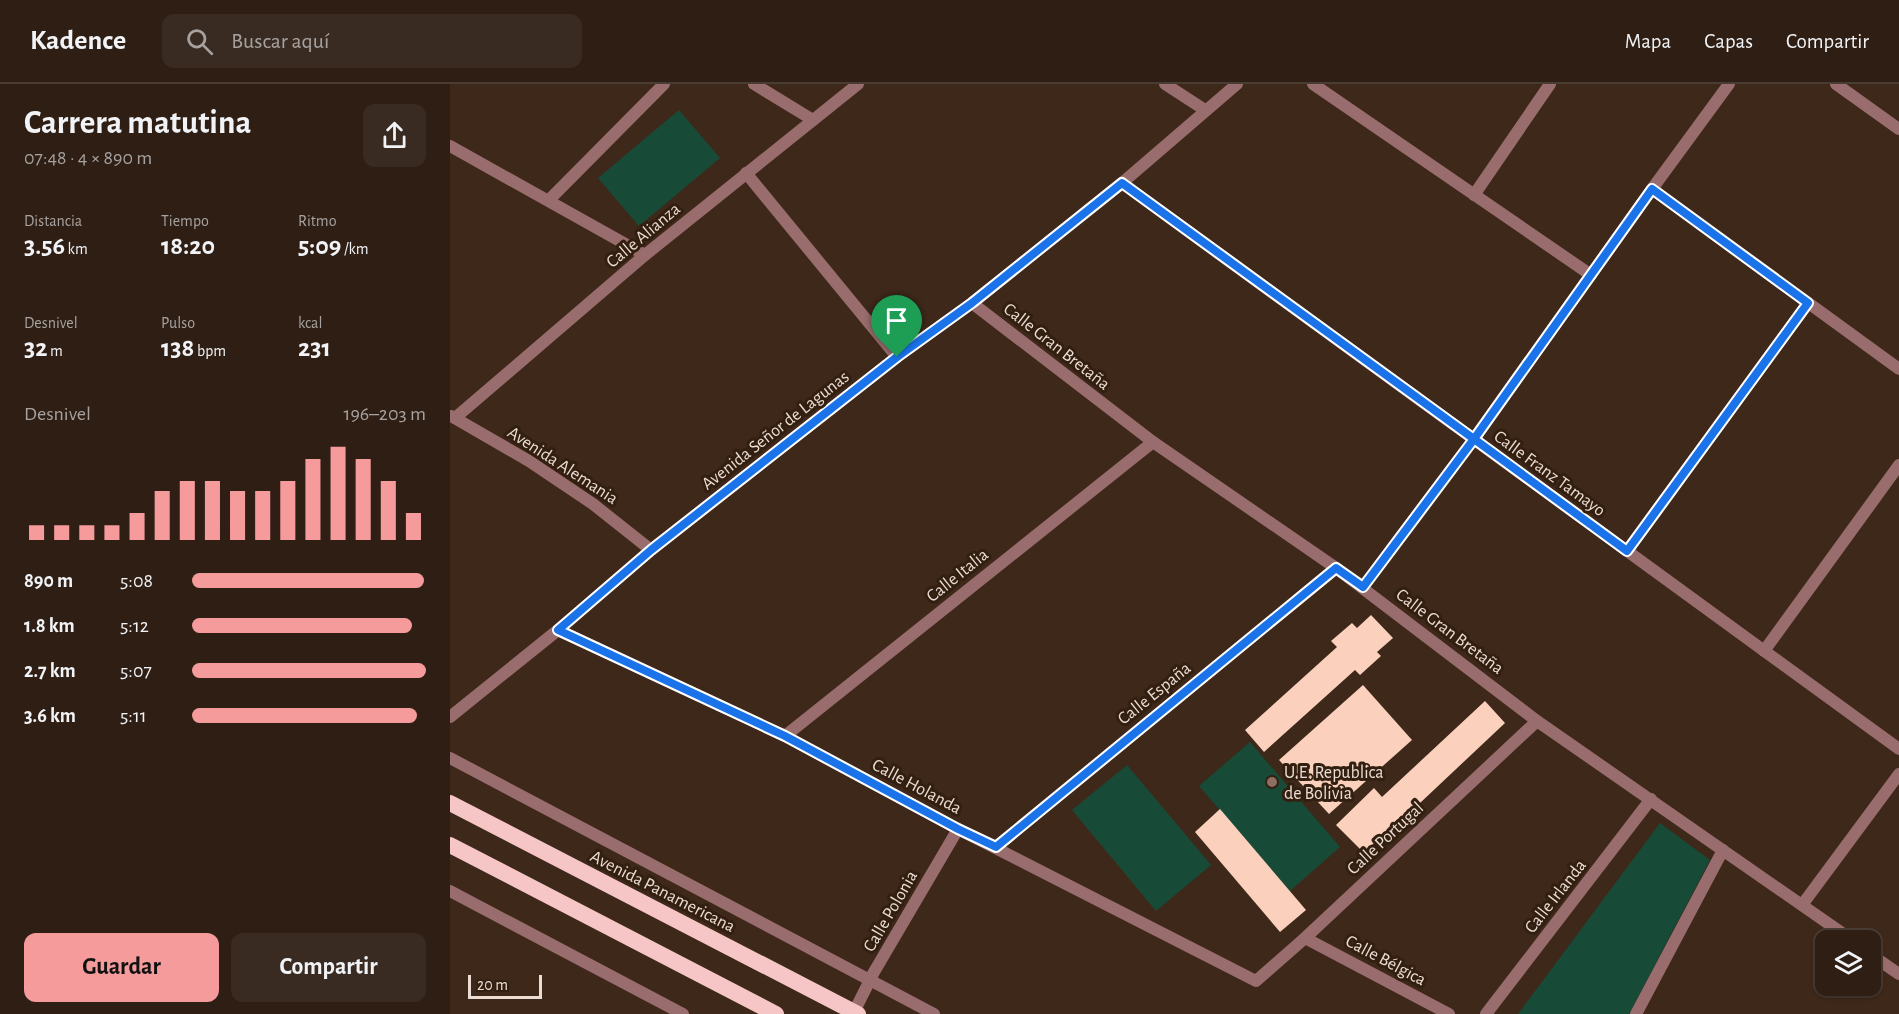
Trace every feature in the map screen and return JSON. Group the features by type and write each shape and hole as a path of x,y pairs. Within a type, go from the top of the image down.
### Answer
{"highway":[{"name":"Avenida Panamericana","path":"450,803 856,1013"},
{"path":"450,845 776,1014"}],"street":[{"path":"549,200 664,84"},
{"path":"754,84 813,120"},
{"name":"Calle Alianza","path":"453,417 645,255 858,84"},
{"path":"1165,84 1205,110"},
{"name":"Avenida Señor de Lagunas","path":"450,717 558,630 651,550 897,357 972,303 1122,183 1237,84"},
{"path":"1313,84 1591,275"},
{"path":"1474,195 1550,84"},
{"path":"1363,587 1474,439 1729,84"},
{"path":"1839,85 1899,129"},
{"path":"450,146 645,255"},
{"path":"746,173 897,357"},
{"name":"Calle Franz Tamayo","path":"1122,183 1899,750"},
{"path":"1652,189 1899,369"},
{"name":"Calle Gran Bretaña","path":"972,303 1153,442 1363,587 1538,721 1838,930"},
{"path":"1627,551 1808,303"},
{"name":"Avenida Alemania","path":"453,417 529,461 584,497 651,550"},
{"name":"Calle Italia","path":"785,736 1153,442"},
{"path":"1764,651 1899,465"},
{"name":"Calle España","path":"996,847 1336,568"},
{"name":"Calle Holanda","path":"558,630 785,736 958,829 1256,981"},
{"name":"Calle Portugal","path":"1256,981 1538,721"},
{"path":"450,758 934,1014"},
{"path":"1802,905 1899,774"},
{"name":"Calle Irlanda","path":"1486,1014 1652,800"},
{"name":"Calle Polonia","path":"856,1013 870,980 958,829"},
{"path":"1636,1014 1723,850"},
{"path":"450,891 683,1014"},
{"name":"Calle Bélgica","path":"1305,938 1449,1014"},
{"path":"1881,962 1899,974"}],"green space":[{"path":"679,110 720,158 639,226 598,178"},
{"path":"1250,742 1340,847 1290,891 1199,786"},
{"path":"1127,765 1211,865 1156,911 1072,810"},
{"path":"1660,823 1710,860 1629,1014 1518,1014"}],"building":[{"path":"1371,615 1393,638 1377,652 1381,656 1360,675 1355,670 1264,752 1245,730 1337,647 1331,641 1352,623 1357,628"},
{"path":"1363,685 1412,740 1329,814 1279,760"},
{"path":"1485,701 1505,723 1403,819 1401,816 1364,853 1336,825 1374,788 1382,797"},
{"path":"1220,809 1306,910 1280,932 1195,832"}],"place":[{"name":"U.E. Republica de Bolivia","path":"1272,782"}],"route":[{"path":"897,357 651,550 558,630 785,736 996,847 1336,568 1363,587 1474,439 1627,551 1808,303 1652,189 1474,439 1122,183 972,303 897,357"}]}
